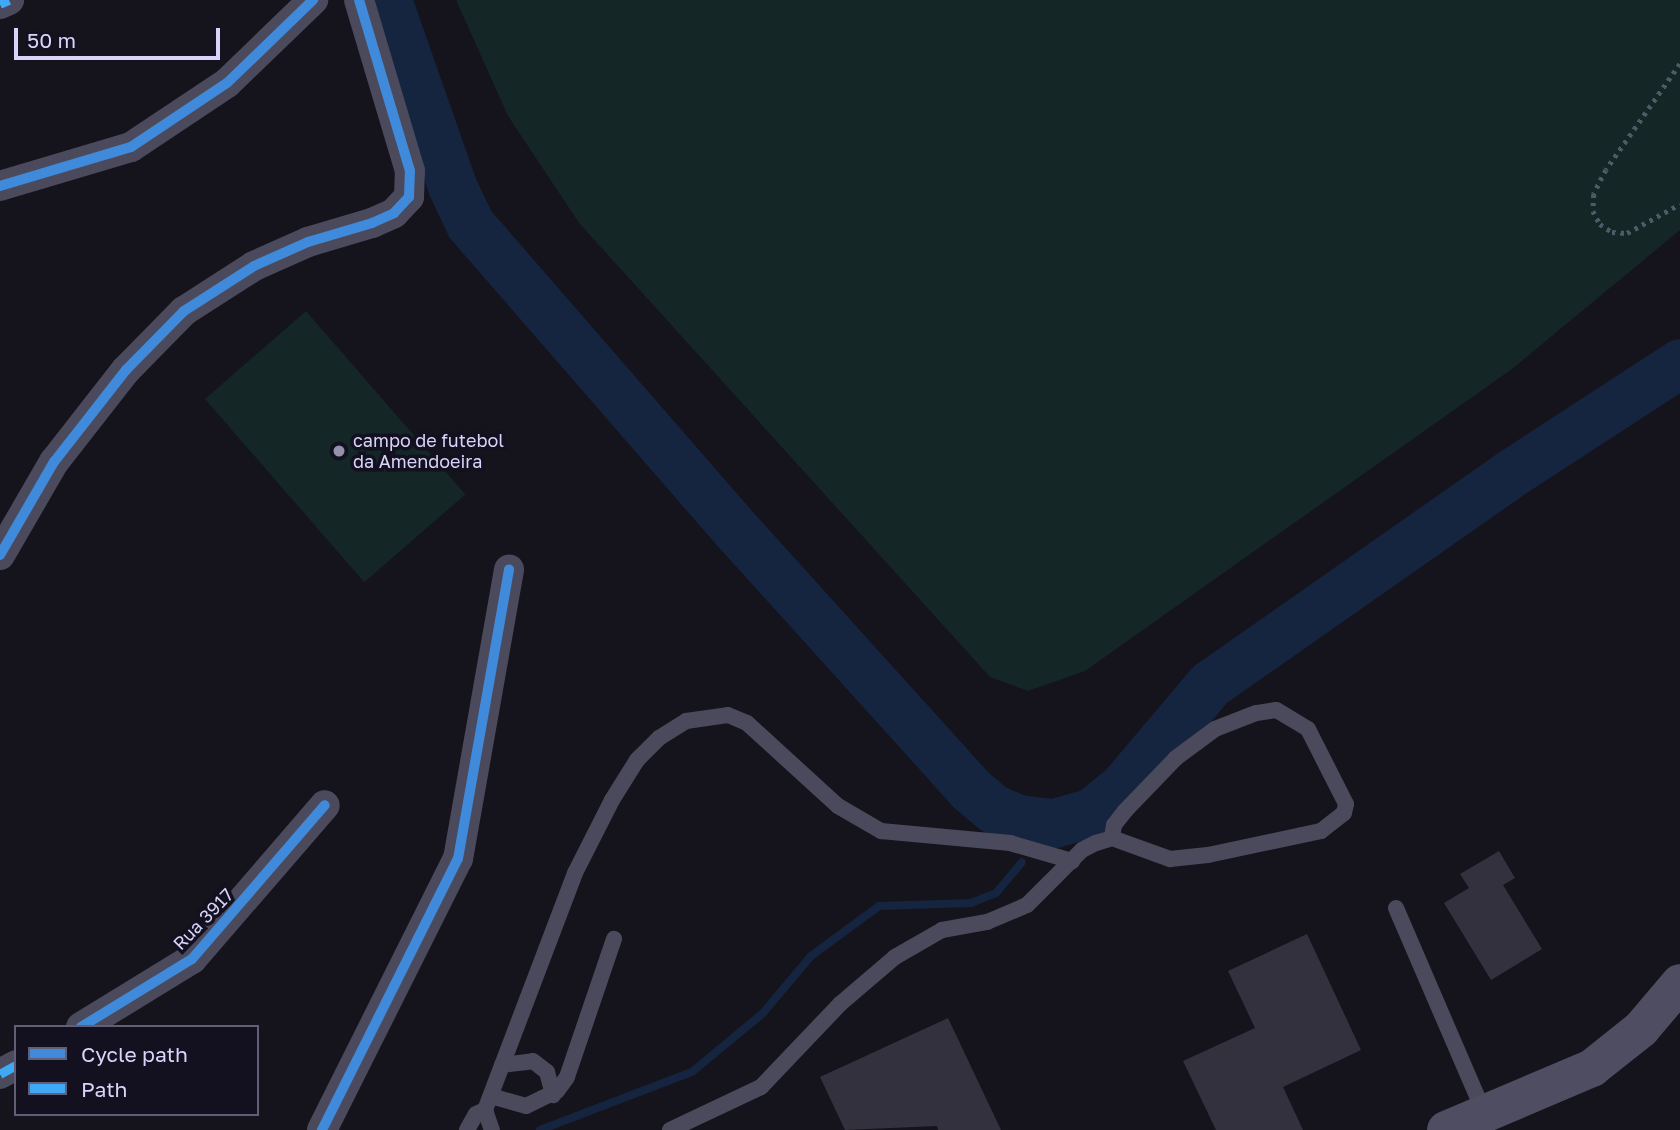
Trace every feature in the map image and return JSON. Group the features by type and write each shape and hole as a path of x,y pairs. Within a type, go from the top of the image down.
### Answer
{"main road":[{"path":"1446,1130 1592,1068 1641,1028 1680,983"}],"street":[{"path":"0,4 9,0"},
{"path":"0,186 131,147 227,83 313,0"},
{"path":"0,555 54,462 125,370 184,310 254,266 383,218 409,197 410,171 359,0"},
{"path":"322,1130 458,859 509,569"},
{"name":"Rua 3917","path":"84,1025 192,959 325,805"}],"lane":[{"path":"670,1130 761,1087 831,1013 895,957 942,930 987,922 1027,905 1072,861 1096,842 1112,838 1170,859 1208,855 1321,831 1344,813 1346,804 1308,729 1276,710 1256,713 1215,729 1176,758 1125,811 1114,825 1112,838"},
{"path":"490,1115 502,1065 575,873 611,800 637,760 659,737 686,721 728,715 747,723 838,806 881,831 1010,842 1072,861"},
{"path":"1396,908 1485,1115"},
{"path":"467,1130 476,1114 490,1115 526,1106 553,1095 567,1077 614,939"},
{"path":"502,1065 525,1060 540,1065 553,1095"}],"path":[{"path":"1680,64 1606,170 1594,194 1593,211 1606,228 1627,233 1680,204"}],"shaded area":[{"path":"456,0 1680,0 1680,230 1512,369 1085,671 1028,691 990,677 579,223 508,116"},
{"name":"campo de futebol da Amendoeira","path":"306,311 465,494 364,582 205,399"}],"building":[{"path":"1499,851 1515,878 1503,885 1542,949 1491,980 1444,903 1469,888 1460,874"},
{"path":"1307,934 1361,1050 1283,1087 1303,1130 1216,1130 1183,1061 1255,1028 1228,971"},
{"path":"948,1018 1001,1130 938,1130 937,1126 845,1130 820,1077"}],"waterway":[{"path":"387,0 452,186 470,224 738,532 970,789 994,809 1019,819 1054,823 1092,812 1122,788 1210,684 1516,470 1680,363"},
{"path":"540,1130 692,1072 763,1013 811,956 879,906 971,903 996,893 1022,862"}],"marked path":[{"path":"0,4 9,0"},
{"path":"0,1074 14,1066"}],"cycle path":[{"path":"0,186 131,147 227,83 313,0"},
{"path":"0,555 54,462 126,370 184,311 254,266 308,242 372,223 394,213 409,197 410,171 359,0"},
{"path":"322,1130 458,859 509,569"},
{"path":"84,1025 192,959 325,805"}],"place":[{"name":"campo de futebol da Amendoeira","path":"339,451"}]}
